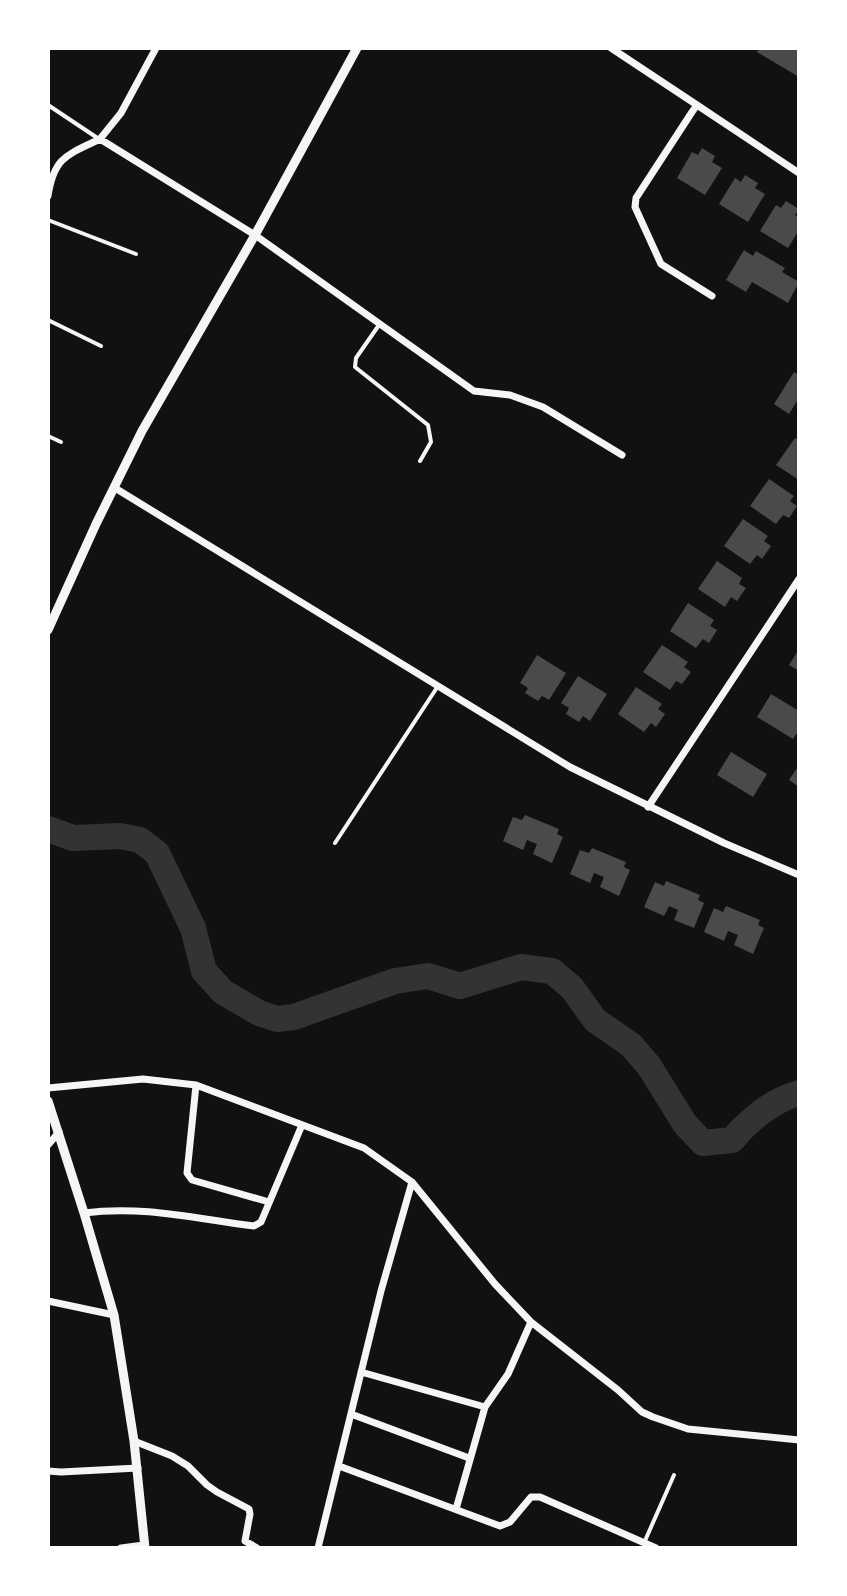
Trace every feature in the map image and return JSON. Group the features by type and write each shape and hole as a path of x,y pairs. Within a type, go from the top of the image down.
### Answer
{"street":[{"path":"48,196 56,167 65,156 100,139 121,113 156,48"},
{"path":"48,630 142,431 255,235 357,48"},
{"path":"611,48 799,173"},
{"path":"697,105 636,198 635,207 661,264 712,296"},
{"path":"100,139 255,235 474,391 510,395 543,407 622,455"},
{"path":"115,488 570,767 724,843 799,875"},
{"path":"648,807 799,579"},
{"path":"48,1088 143,1079 196,1085 364,1148 412,1182 495,1284 531,1322 642,1412 688,1429 799,1440"},
{"path":"196,1085 187,1173 192,1180 269,1202"},
{"path":"48,1101 114,1315 138,1468 145,1546 121,1548"},
{"path":"84,1213 131,1209 254,1226 261,1222 302,1125"},
{"path":"48,1145 59,1132"},
{"path":"318,1548 381,1291 412,1182"},
{"path":"48,1301 114,1315"},
{"path":"456,1509 485,1407 508,1374 531,1322"},
{"path":"361,1372 485,1407"},
{"path":"351,1414 469,1458"},
{"path":"134,1441 172,1456 217,1492 249,1509 245,1541 257,1548"},
{"path":"339,1466 500,1526 510,1522 531,1497 540,1497 656,1548"},
{"path":"48,1471 138,1468"}],"lane":[{"path":"48,105 100,139"},
{"path":"48,220 136,254"},
{"path":"48,320 101,346"},
{"path":"380,323 356,358 355,367 428,425 431,442 420,461"},
{"path":"48,436 61,442"},
{"path":"335,843 438,686"},
{"path":"644,1543 674,1475"}],"building":[{"path":"759,48 799,48 799,77 757,52"},
{"path":"702,148 715,156 712,162 722,168 705,195 677,178 692,152 698,155"},
{"path":"745,175 758,183 755,188 765,194 748,222 719,204 735,178 741,182"},
{"path":"786,201 799,209 795,215 799,217 799,230 788,248 760,231 776,205 781,208"},
{"path":"744,250 753,256 756,251 785,268 782,272 799,282 788,303 752,282 746,292 726,280"},
{"path":"794,372 799,375 799,398 789,414 774,404"},
{"path":"795,438 799,440 799,480 776,465"},
{"path":"769,479 794,496 790,501 797,506 789,518 783,515 776,524 750,506"},
{"path":"743,519 768,536 764,541 771,546 762,559 757,555 750,564 724,546"},
{"path":"717,561 742,578 739,584 746,588 737,601 731,597 725,607 698,589"},
{"path":"688,603 714,620 710,626 717,630 709,643 703,639 696,648 670,631"},
{"path":"662,645 688,662 684,667 691,672 682,684 676,681 670,690 643,672"},
{"path":"799,649 799,671 789,665"},
{"path":"537,655 566,673 549,700 542,696 538,701 525,693 528,688 520,683"},
{"path":"578,676 607,694 590,721 583,716 579,722 566,714 569,708 561,703"},
{"path":"636,687 662,704 658,709 665,714 656,727 651,723 644,732 618,714"},
{"path":"771,694 799,711 799,730 793,739 757,717"},
{"path":"731,752 767,774 753,797 717,775"},
{"path":"799,765 799,787 789,780"},
{"path":"525,815 559,829 557,834 563,837 552,863 533,854 537,844 527,840 523,850 503,841 513,817 522,820"},
{"path":"592,848 626,862 624,867 630,870 619,896 600,887 604,877 594,873 590,883 570,874 580,850 589,853"},
{"path":"666,881 700,895 698,900 704,903 694,928 674,920 678,910 669,906 664,916 644,907 655,882 664,886"},
{"path":"726,906 760,920 758,925 764,928 753,954 734,945 738,935 728,931 724,941 704,932 714,908 723,912"}],"waterway":[{"path":"48,829 73,838 120,836 140,840 157,853 193,928 204,971 223,992 259,1013 277,1019 294,1017 395,981 428,976 460,986 521,967 552,971 572,988 595,1020 631,1045 649,1066 685,1124 703,1143 732,1140 762,1112 780,1100 799,1093"}]}
